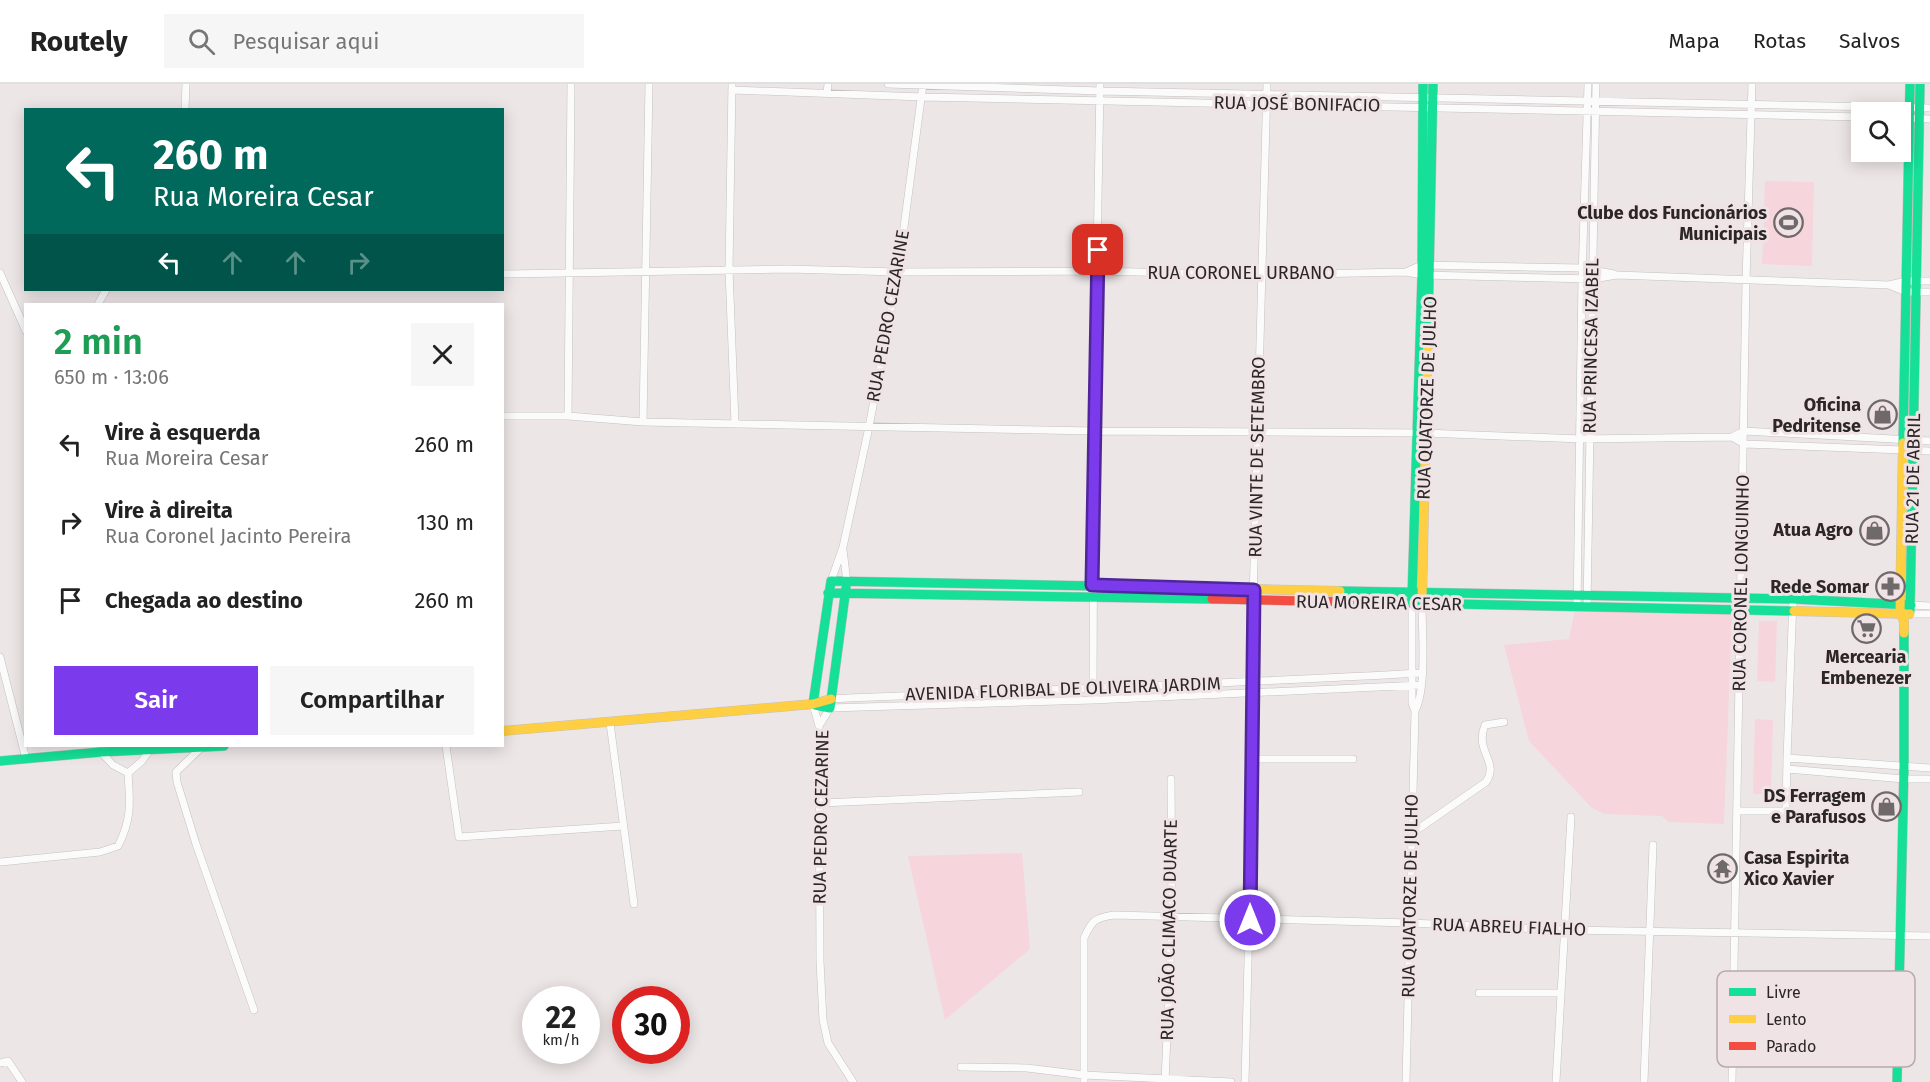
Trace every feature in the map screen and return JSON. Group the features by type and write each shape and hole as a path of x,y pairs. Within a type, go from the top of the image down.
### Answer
{"street":[{"path":"185,108 186,84"},
{"path":"568,416 571,84"},
{"path":"643,422 649,84"},
{"path":"827,93 828,84"},
{"name":"RUA JOSÉ BONIFACIO","path":"888,84 1100,87 1426,104 1851,117"},
{"name":"RUA PEDRO CEZARINE","path":"813,704 828,593 843,547 869,427 898,272 923,84"},
{"name":"RUA VINTE DE SETEMBRO","path":"1245,1082 1250,920 1253,601 1267,84"},
{"name":"RUA QUATORZE DE JULHO","path":"1406,1082 1415,711 1412,703 1412,592 1418,547 1426,270 1427,144 1423,84"},
{"name":"RUA QUATORZE DE JULHO","path":"1426,104 1433,97 1433,84"},
{"name":"RUA PRINCESA IZABEL","path":"1582,607 1585,439 1593,279 1592,101 1588,84"},
{"name":"RUA PRINCESA IZABEL","path":"1592,101 1596,84"},
{"name":"RUA CORONEL LONGUINHO","path":"1734,971 1746,281 1752,84"},
{"name":"RUA 21 DE ABRIL","path":"1910,84 1915,108"},
{"name":"RUA 21 DE ABRIL","path":"1911,116 1920,84"},
{"path":"732,87 729,270 735,423"},
{"name":"RUA JOSÉ BONIFACIO","path":"732,87 791,88 827,93 922,97 1426,104"},
{"path":"1093,700 1092,585 1100,87"},
{"path":"1433,97 1930,108"},
{"name":"RUA PRINCESA IZABEL","path":"1585,439 1582,268 1592,110"},
{"path":"1911,118 1930,119"},
{"name":"RUA 21 DE ABRIL","path":"1908,445 1917,292 1911,141"},
{"name":"RUA 21 DE ABRIL","path":"1899,971 1908,445 1906,281 1909,162"},
{"name":"RUA CORONEL URBANO","path":"504,274 789,269 898,272 1097,271 1261,275 1582,268 1617,275 1746,281 1889,285 1906,281 1930,281"},
{"name":"RUA CORONEL URBANO","path":"1426,270 1582,279 1617,275"},
{"path":"0,273 24,327"},
{"name":"RUA CORONEL URBANO","path":"1889,285 1906,292 1930,292"},
{"path":"504,416 568,416 643,422 810,426 1258,434 1420,433 1585,439 1732,437 1744,430 1908,445 1930,451"},
{"path":"1732,437 1744,444 1908,445 1930,441"},
{"name":"RUA PEDRO CEZARINE","path":"843,547 847,582 831,704 819,726 820,940 824,1020 828,1042 853,1082"},
{"name":"RUA QUATORZE DE JULHO","path":"1415,711 1419,703 1422,673 1423,592 1418,547"},
{"name":"RUA MOREIRA CESAR","path":"831,581 1793,599 1930,614"},
{"name":"RUA MOREIRA CESAR","path":"828,593 1092,596 1741,611 1905,612 1930,606"},
{"path":"1737,811 1786,811 1793,599"},
{"path":"1412,629 1422,630"},
{"path":"821,644 838,645"},
{"path":"0,657 26,759"},
{"name":"AVENIDA FLORIBAL DE OLIVEIRA JARDIM","path":"831,704 1092,687 1158,687 1422,673"},
{"path":"1332,677 1332,689"},
{"name":"AVENIDA FLORIBAL DE OLIVEIRA JARDIM","path":"504,731 813,704 1093,700 1421,685"},
{"path":"1158,687 1158,697"},
{"path":"813,704 819,726"},
{"path":"610,723 634,904"},
{"path":"1411,834 1486,782 1491,767 1481,743 1481,733 1485,725 1504,723"},
{"path":"0,761 151,747"},
{"path":"128,773 142,761 151,747"},
{"path":"202,747 176,772 177,782 196,844 254,1010"},
{"path":"446,747 459,837 623,826"},
{"path":"101,752 113,765 128,773"},
{"path":"1787,758 1930,768"},
{"path":"1251,759 1353,759"},
{"path":"1787,770 1930,778"},
{"path":"1,862 100,852 118,846 127,830 131,809 128,773"},
{"name":"RUA JOÃO CLIMACO DUARTE","path":"1165,1081 1172,917 1171,779"},
{"path":"821,803 1079,792"},
{"path":"1556,1082 1571,817"},
{"path":"1644,1082 1653,845"},
{"name":"RUA ABREU FIALHO","path":"1084,1078 1084,938 1090,924 1100,918 1114,915 1410,923 1565,930 1930,936"},
{"path":"1479,993 1560,993"},
{"path":"4,1062 13,1066 22,1082"},
{"path":"961,1067 1027,1068 1084,1078 1231,1082"},
{"name":"RUA CORONEL LONGUINHO","path":"1732,1067 1732,1082"},
{"name":"RUA 21 DE ABRIL","path":"1897,1067 1897,1082"}],"shaded area":[{"name":"Clube dos Funcionários Municipais","path":"1765,181 1814,182 1812,266 1762,264"},
{"path":"1575,610 1732,614 1724,824 1669,822 1662,816 1604,814 1591,807 1529,741 1504,645 1569,639"},
{"path":"1759,621 1777,621 1775,682 1757,681"},
{"path":"1755,719 1773,720 1771,794 1753,794"},
{"path":"1022,853 1030,949 945,1020 908,856"}],"traffic: fast":[{"path":"1412,597 1422,275 1423,84"},
{"path":"1428,329 1433,84"},
{"path":"1903,443 1910,84"},
{"path":"1910,612 1920,84"},
{"path":"813,704 831,581 1149,587"},
{"path":"815,705 830,708 846,588"},
{"path":"1340,591 1793,599 1911,605"},
{"path":"828,593 1212,599"},
{"path":"1359,602 1794,611"},
{"path":"1899,971 1904,633"},
{"path":"0,761 101,752 204,747"},
{"path":"1897,1067 1897,1082"}],"traffic: slow":[{"path":"1422,598 1428,329"},
{"path":"1903,443 1900,613 1904,621 1904,633"},
{"path":"1149,587 1340,591"},
{"path":"1794,611 1910,614"},
{"path":"504,731 813,704 831,699"}],"traffic: jam":[{"path":"1212,599 1359,602"}],"place":[{"name":"Clube dos Funcionários Municipais","path":"1788,223"},
{"name":"Oficina Pedritense","path":"1882,415"},
{"name":"Atua Agro","path":"1874,530"},
{"name":"Rede Somar","path":"1890,587"},
{"name":"Mercearia Embenezer","path":"1866,628"},
{"name":"DS Ferragem e Parafusos","path":"1887,806"},
{"name":"Casa Espirita Xico Xavier","path":"1723,868"}],"route":[{"path":"1098,250 1092,585 1254,590 1250,920"}]}
